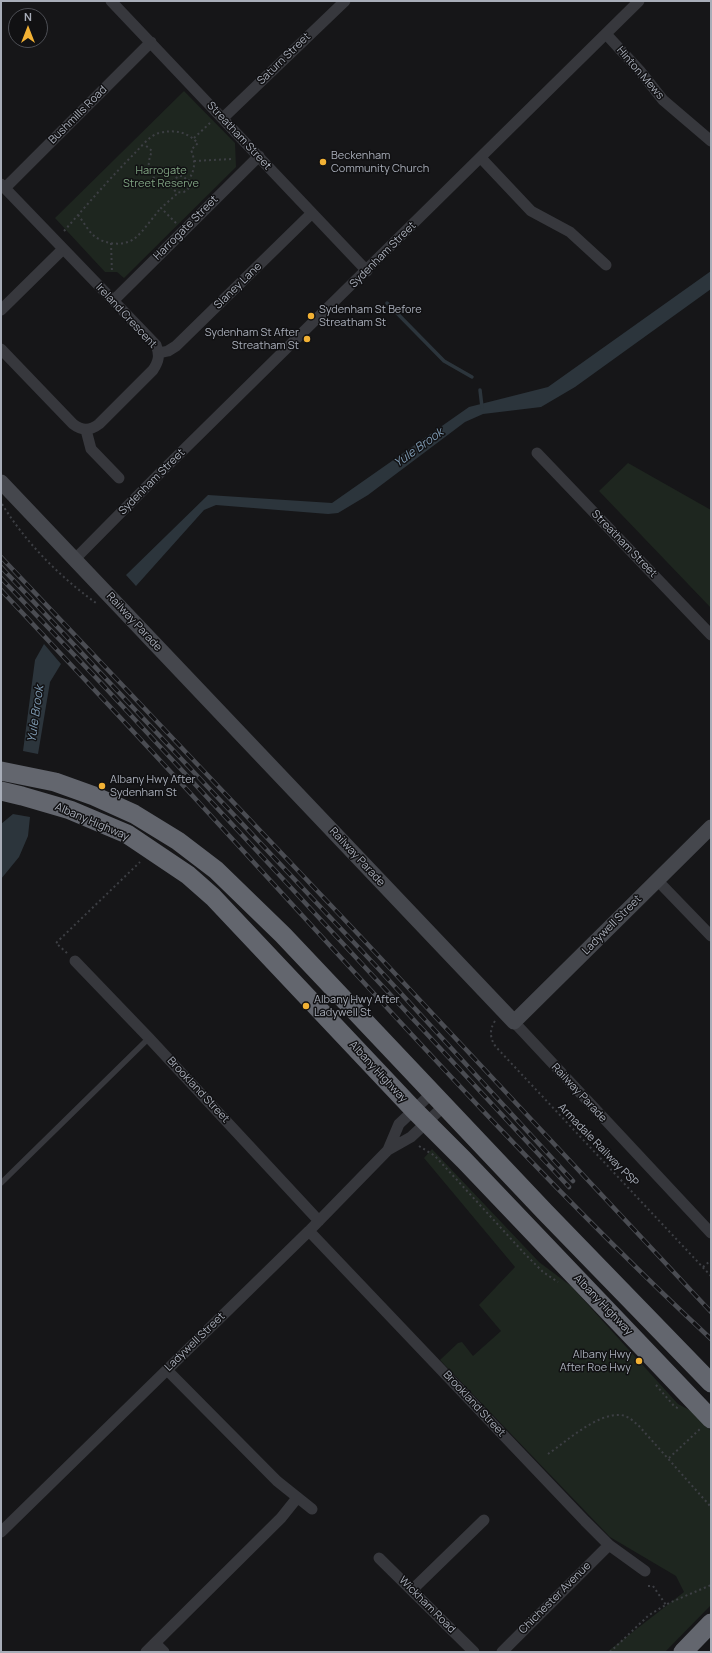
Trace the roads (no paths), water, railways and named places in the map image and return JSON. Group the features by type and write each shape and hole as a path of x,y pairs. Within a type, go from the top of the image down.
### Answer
{"highway":[{"name":"Albany Highway","path":"1,771 55,782 94,796 134,814 178,841 216,870 250,901 438,1100 711,1383"},
{"name":"Albany Highway","path":"1,791 70,810 127,834 188,875 213,897 426,1122 702,1425"},
{"path":"683,1652 711,1623"}],"street":[{"name":"Streatham Street","path":"111,1 151,42 217,119 259,156 367,271"},
{"name":"Saturn Street","path":"217,119 345,1"},
{"name":"Sydenham Street","path":"75,559 161,472 367,271 639,1"},
{"name":"Hinton Mews","path":"606,34 640,71 663,100 711,141"},
{"name":"Bushmills Road","path":"3,186 151,42"},
{"name":"Harrogate Street","path":"112,301 259,156"},
{"path":"481,158 532,211 570,232 606,265"},
{"name":"Ireland Crescent","path":"3,186 156,345 159,353 158,362 153,370 99,424 86,430"},
{"name":"Slaney Lane","path":"159,353 168,351 176,346 312,213"},
{"path":"1,310 63,249"},
{"path":"1,349 73,424 79,429 86,430 91,449 118,478"},
{"name":"Streatham Street","path":"537,453 711,635"},
{"name":"Railway Parade","path":"1,482 514,1022 711,1233"},
{"name":"Ladywell Street","path":"514,1022 711,827"},
{"path":"657,880 711,936"},
{"name":"Brookland Street","path":"75,961 149,1038 319,1221"},
{"name":"Ladywell Street","path":"388,1150 399,1124 413,1110 438,1100"},
{"name":"Ladywell Street","path":"1,1532 310,1231 388,1150 411,1137 426,1122 438,1100"},
{"name":"Brookland Street","path":"310,1231 609,1545 644,1571"},
{"path":"167,1370 277,1482 312,1509"},
{"path":"146,1652 281,1518 297,1498"},
{"path":"412,1590 484,1520"},
{"name":"Chichester Avenue","path":"502,1652 609,1545"},
{"name":"Wickham Road","path":"379,1558 474,1652"},
{"path":"155,1643 164,1652"}],"lane":[{"path":"1,1183 149,1038"}],"water":[{"path":"711,271 711,289 575,387 541,407 483,414 465,422 368,495 338,513 328,514 216,505 204,510 136,586 126,575 208,495 332,503 469,407 548,387"},
{"name":"Yule Brook","path":"44,644 61,664 50,682 38,754 23,751 35,660"},
{"path":"13,814 30,817 28,836 19,857 1,879 1,824"}],"waterway":[{"path":"387,303 444,361 472,377"},
{"path":"480,390 482,407"}],"railway":[{"path":"1,557 359,935 711,1312"},
{"path":"1,567 375,965 573,1181"},
{"path":"1,578 100,682 569,1187"},
{"path":"1,590 519,1149 646,1277 711,1339"}],"place":[{"name":"Beckenham Community Church","path":"323,162"},
{"name":"Sydenham St Before Streatham St","path":"311,316"},
{"name":"Sydenham St After Streatham St","path":"307,339"},
{"name":"Albany Hwy After Sydenham St","path":"102,786"},
{"name":"Albany Hwy After Ladywell St","path":"306,1006"},
{"name":"Albany Hwy After Roe Hwy","path":"639,1361"}],"park label":[{"name":"Harrogate Street Reserve","path":"161,177"}]}
